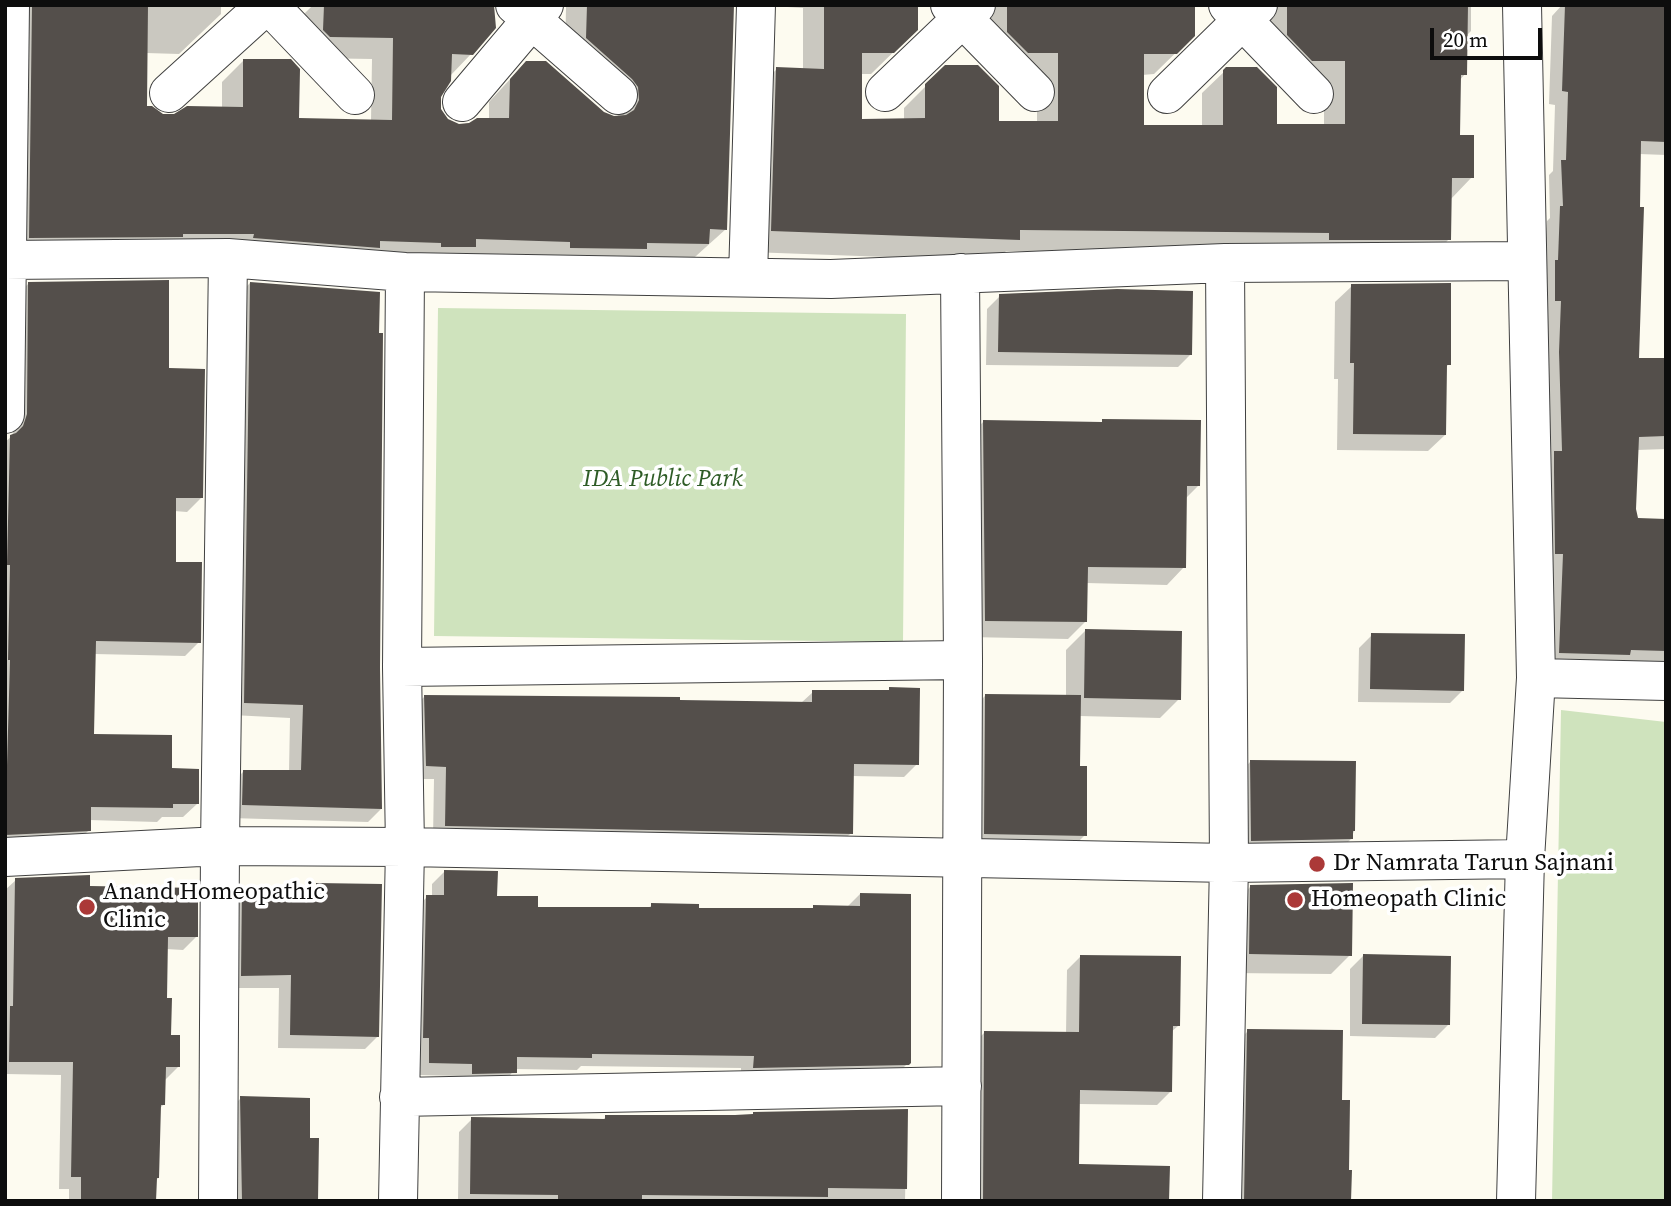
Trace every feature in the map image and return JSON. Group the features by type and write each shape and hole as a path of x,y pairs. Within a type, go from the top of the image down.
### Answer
{"street":[{"path":"5,414 10,5"},
{"path":"169,93 267,5 355,95"},
{"path":"748,277 756,5"},
{"path":"1516,1201 1525,859 1536,678 1522,5"},
{"path":"462,102 530,10 618,95"},
{"path":"885,92 963,10 1035,92"},
{"path":"1167,94 1243,10 1314,94"},
{"path":"6,260 228,258 405,272 831,279 1225,263 1526,261"},
{"path":"218,1201 228,258"},
{"path":"1222,1201 1229,863 1225,263"},
{"path":"398,1201 405,847 402,667 405,272"},
{"path":"960,272 963,660 961,1201"},
{"path":"402,667 963,660"},
{"path":"1536,678 1666,681"},
{"path":"5,857 220,846 405,847 1229,863 1525,859"},
{"path":"399,1097 962,1086"}],"green space":[{"name":"IDA Public Park","path":"438,308 906,314 903,642 434,636"},
{"path":"1561,710 1666,722 1666,1201 1552,1201"}],"building":[{"path":"32,5 148,5 147,106 152,106 163,114 174,114 187,106 243,107 243,59 291,59 300,69 299,118 392,120 393,38 330,37 323,30 324,5 494,5 496,28 473,55 452,54 451,81 441,97 441,109 448,119 459,124 469,123 477,118 509,118 510,79 526,61 546,61 604,112 614,116 626,115 634,110 639,100 638,87 586,38 587,5 734,5 727,230 710,229 709,244 647,243 647,249 570,248 570,242 476,239 476,247 441,247 441,243 380,241 380,248 253,238 254,234 29,238"},
{"path":"824,5 918,5 918,30 894,53 862,53 862,119 925,118 925,84 945,65 978,65 999,86 999,121 1058,121 1058,53 1028,53 1007,32 1007,5 1195,5 1195,36 1177,54 1144,54 1144,125 1223,125 1223,70 1226,67 1257,67 1277,87 1277,124 1345,124 1345,61 1312,61 1287,35 1287,5 1468,5 1467,75 1461,75 1460,135 1474,135 1474,178 1452,178 1451,240 1329,240 1329,233 1020,230 1020,240 771,231 776,67 824,69"},
{"path":"1565,5 1666,5 1666,142 1641,141 1640,207 1644,207 1639,358 1666,358 1666,436 1639,437 1636,509 1638,518 1666,519 1666,651 1631,650 1630,655 1559,653 1563,554 1555,554 1554,451 1562,451 1559,352 1561,301 1555,301 1555,260 1558,260 1560,206 1563,206 1561,160 1566,160 1568,92 1562,91"},
{"path":"169,280 169,368 205,369 203,498 176,498 176,562 202,562 201,643 96,641 94,734 172,735 172,768 199,769 199,804 173,804 173,808 91,807 91,831 5,835 10,660 10,565 7,565 10,435 23,426 27,414 28,282"},
{"path":"250,282 380,292 379,333 383,333 380,667 382,809 242,805 243,770 301,770 303,705 244,703"},
{"path":"1451,283 1451,365 1447,365 1446,435 1353,434 1351,284"},
{"path":"1117,289 1193,291 1192,355 998,352 999,294"},
{"path":"1102,419 1201,420 1200,486 1187,486 1186,568 1088,567 1087,622 985,621 983,420 1102,422"},
{"path":"1085,629 1182,631 1181,700 1084,698"},
{"path":"1371,633 1465,634 1464,691 1370,689"},
{"path":"889,687 920,688 919,765 854,764 853,834 445,826 446,767 426,766 424,695 680,697 680,700 812,702 812,690 889,690"},
{"path":"985,694 1081,695 1080,766 1087,766 1087,836 984,834"},
{"path":"1250,760 1356,761 1353,839 1251,841"},
{"path":"444,870 498,871 497,896 538,896 538,907 651,907 651,903 699,904 699,908 813,908 813,905 860,906 860,893 911,894 911,1063 753,1068 754,1056 592,1054 592,1058 517,1057 517,1073 472,1074 472,1064 429,1063 429,1038 423,1038 426,895 444,895"},
{"path":"90,875 90,886 198,888 198,937 168,937 167,998 172,998 171,1035 180,1035 180,1067 166,1067 165,1105 161,1105 156,1201 81,1201 81,1177 71,1177 73,1062 9,1062 10,1006 13,1006 15,878"},
{"path":"316,883 382,884 379,1037 290,1035 291,975 241,976 242,886 316,891"},
{"path":"1353,883 1352,956 1249,954 1250,885"},
{"path":"1363,954 1451,956 1450,1025 1362,1024"},
{"path":"1080,955 1181,956 1180,1026 1173,1026 1172,1092 1080,1090 1079,1164 1170,1166 1169,1201 983,1201 984,1031 1079,1032"},
{"path":"1247,1029 1343,1030 1342,1100 1350,1100 1351,1201 1244,1201"},
{"path":"240,1096 310,1098 310,1138 319,1138 318,1201 242,1201"},
{"path":"908,1109 907,1189 828,1188 828,1197 642,1195 642,1201 558,1201 558,1195 470,1194 471,1117 605,1119 605,1115 735,1115 753,1112"}],"place":[{"name":"Dr Namrata Tarun Sajnani","path":"1317,864"},
{"name":"Homeopath Clinic","path":"1295,900"},
{"name":"Anand Homeopathic Clinic","path":"87,907"}]}
